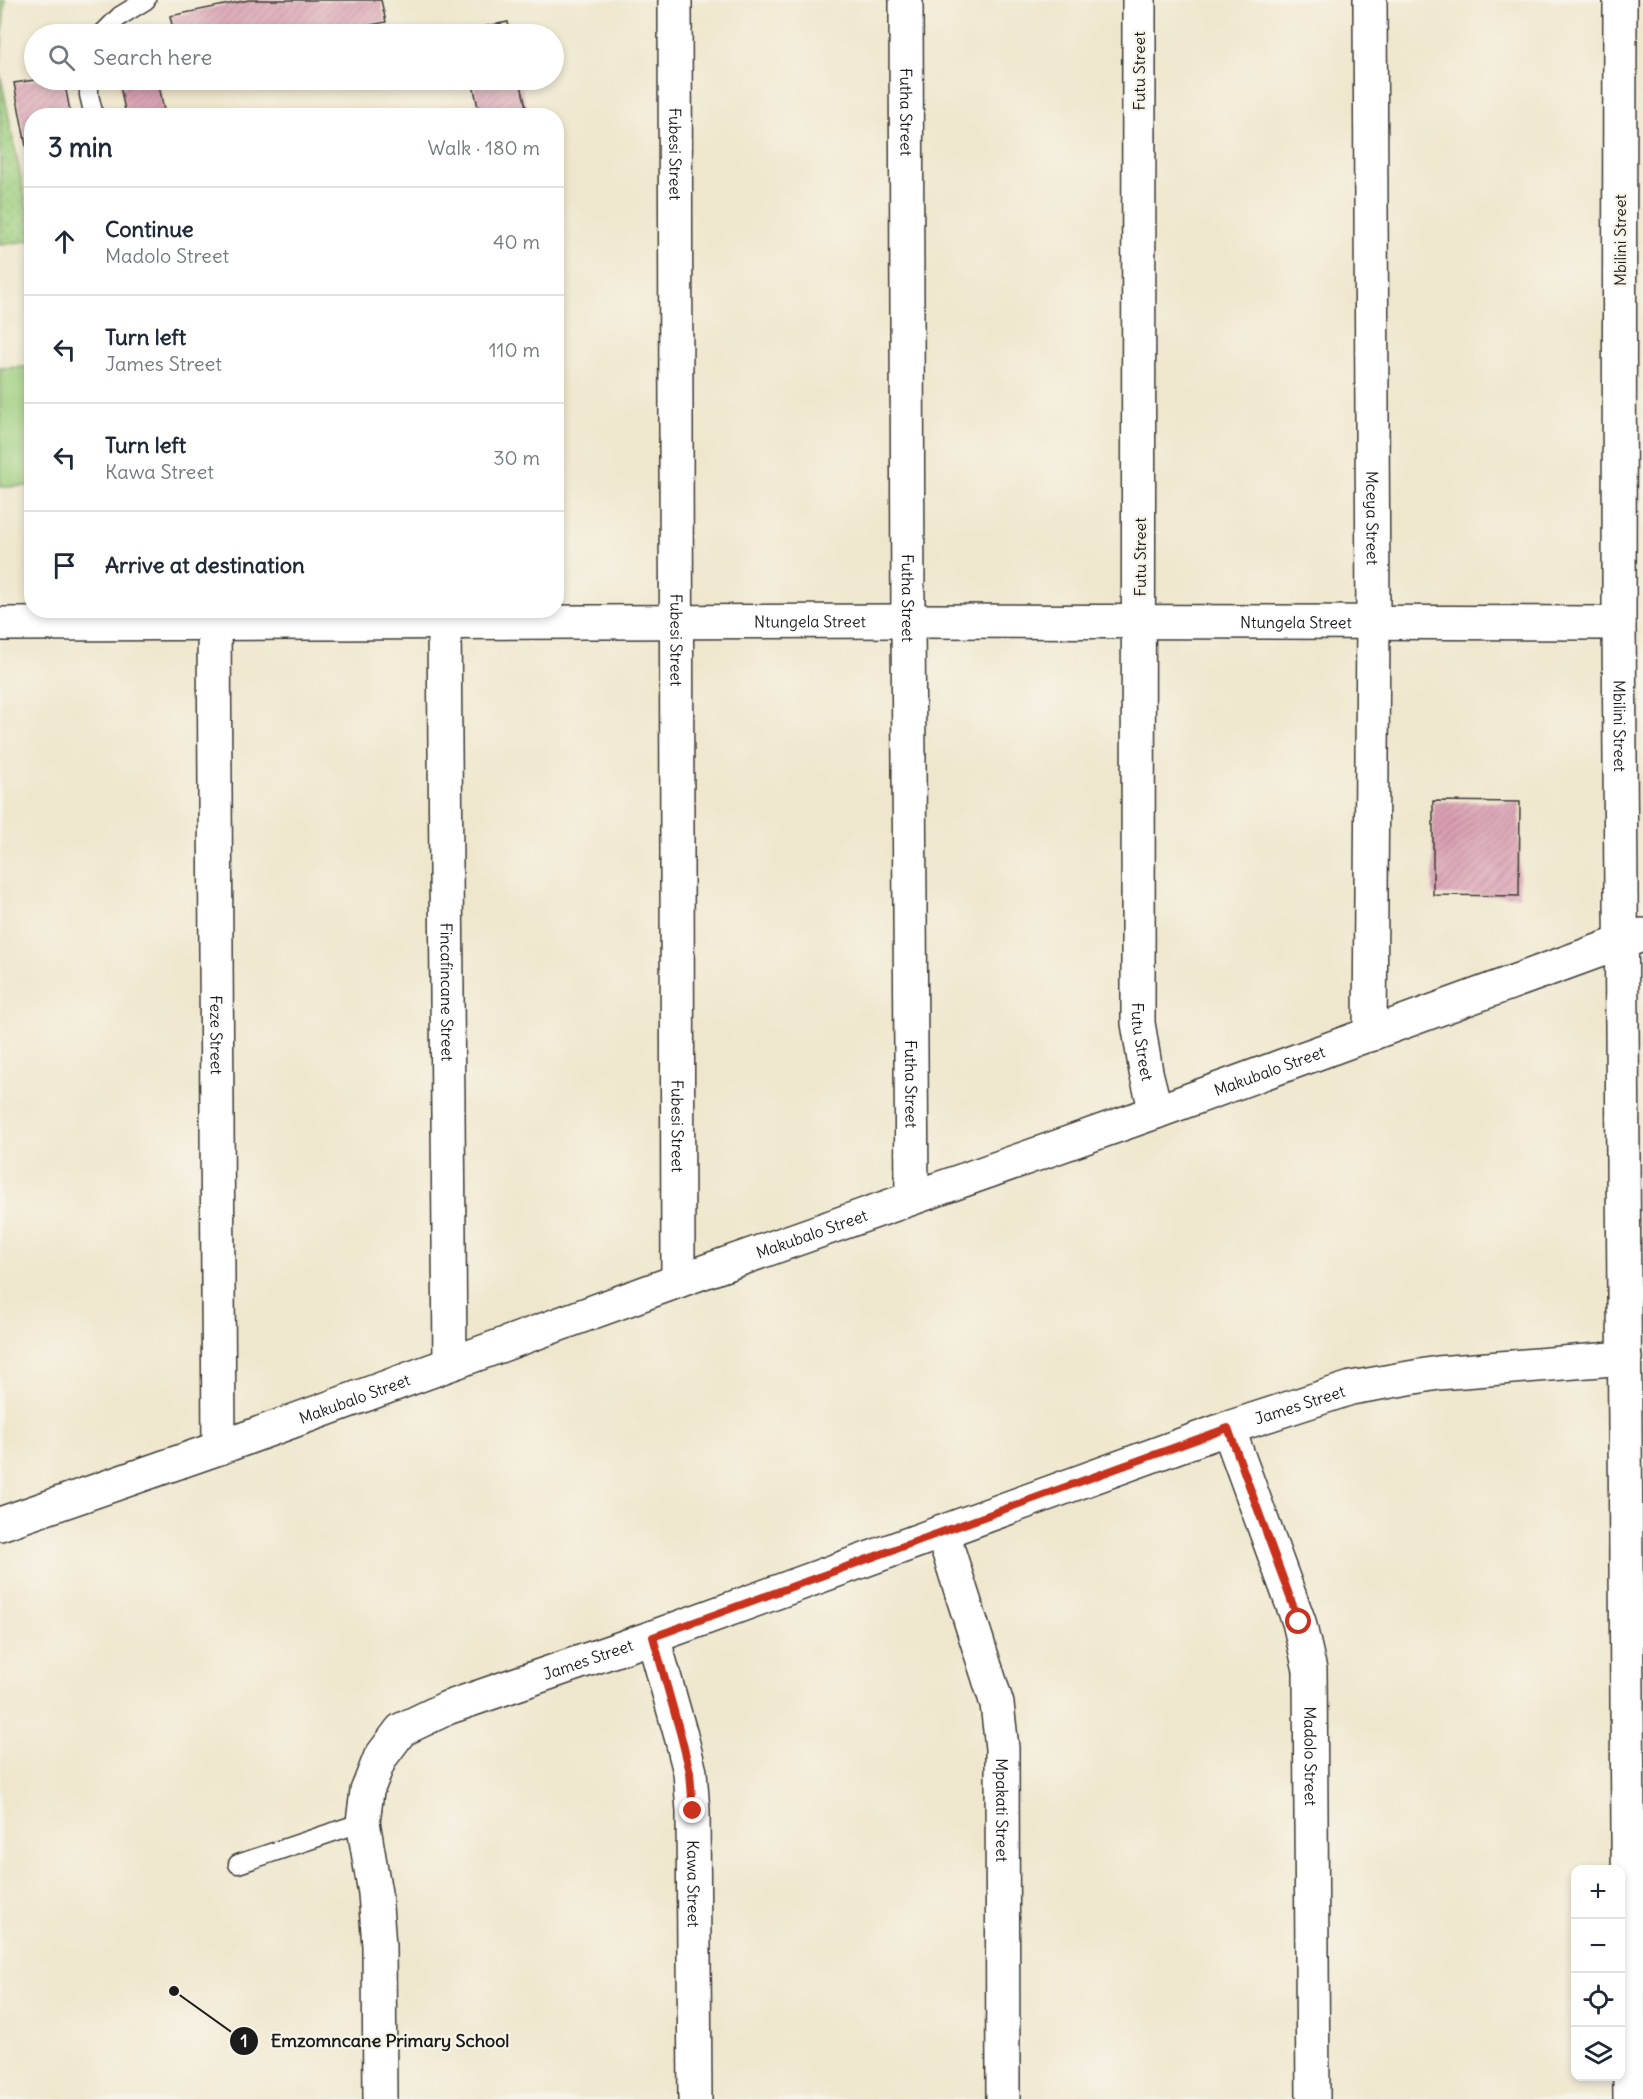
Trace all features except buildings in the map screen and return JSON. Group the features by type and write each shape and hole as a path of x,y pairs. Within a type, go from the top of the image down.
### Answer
{"street":[{"name":"Fubesi Street","path":"675,0 678,1281"},
{"name":"Futha Street","path":"906,0 912,1198"},
{"name":"Futu Street","path":"1139,0 1138,1023 1146,1072 1156,1112"},
{"name":"Mceya Street","path":"1370,0 1373,621 1370,1035"},
{"name":"Mbilini Street","path":"1620,0 1619,623 1633,938 1625,1358 1630,2099"},
{"name":"Ntungela Street","path":"0,624 908,621 1619,623"},
{"name":"Fincafincane Street","path":"444,622 450,1364"},
{"name":"Feze Street","path":"214,623 219,1448"},
{"name":"Makubalo Street","path":"0,1524 219,1448 678,1281 1156,1112 1633,938"},
{"name":"James Street","path":"380,2099 379,1946 375,1893 363,1822 367,1791 380,1758 401,1730 447,1708 653,1637 1228,1428 1351,1388 1438,1373 1625,1358"},
{"name":"Madolo Street","path":"1228,1428 1299,1622 1310,1670 1313,2099"},
{"name":"Mpakati Street","path":"942,1531 997,1704 1002,1748 1003,2099"},
{"name":"Kawa Street","path":"653,1637 690,1772 693,1811 694,2099"}],"lane":[{"path":"112,24 120,16 146,0"},
{"path":"89,90 92,108"},
{"path":"238,1864 363,1822"}],"green space":[{"path":"0,0 5,0 0,66"},
{"path":"0,73 24,194 24,241 0,245"},
{"path":"24,367 24,486 0,487 0,368"}],"place":[{"name":"Emzomncane Primary School","path":"174,1991"}],"route":[{"path":"693,1811 690,1772 653,1637 1228,1428 1299,1622"}]}
